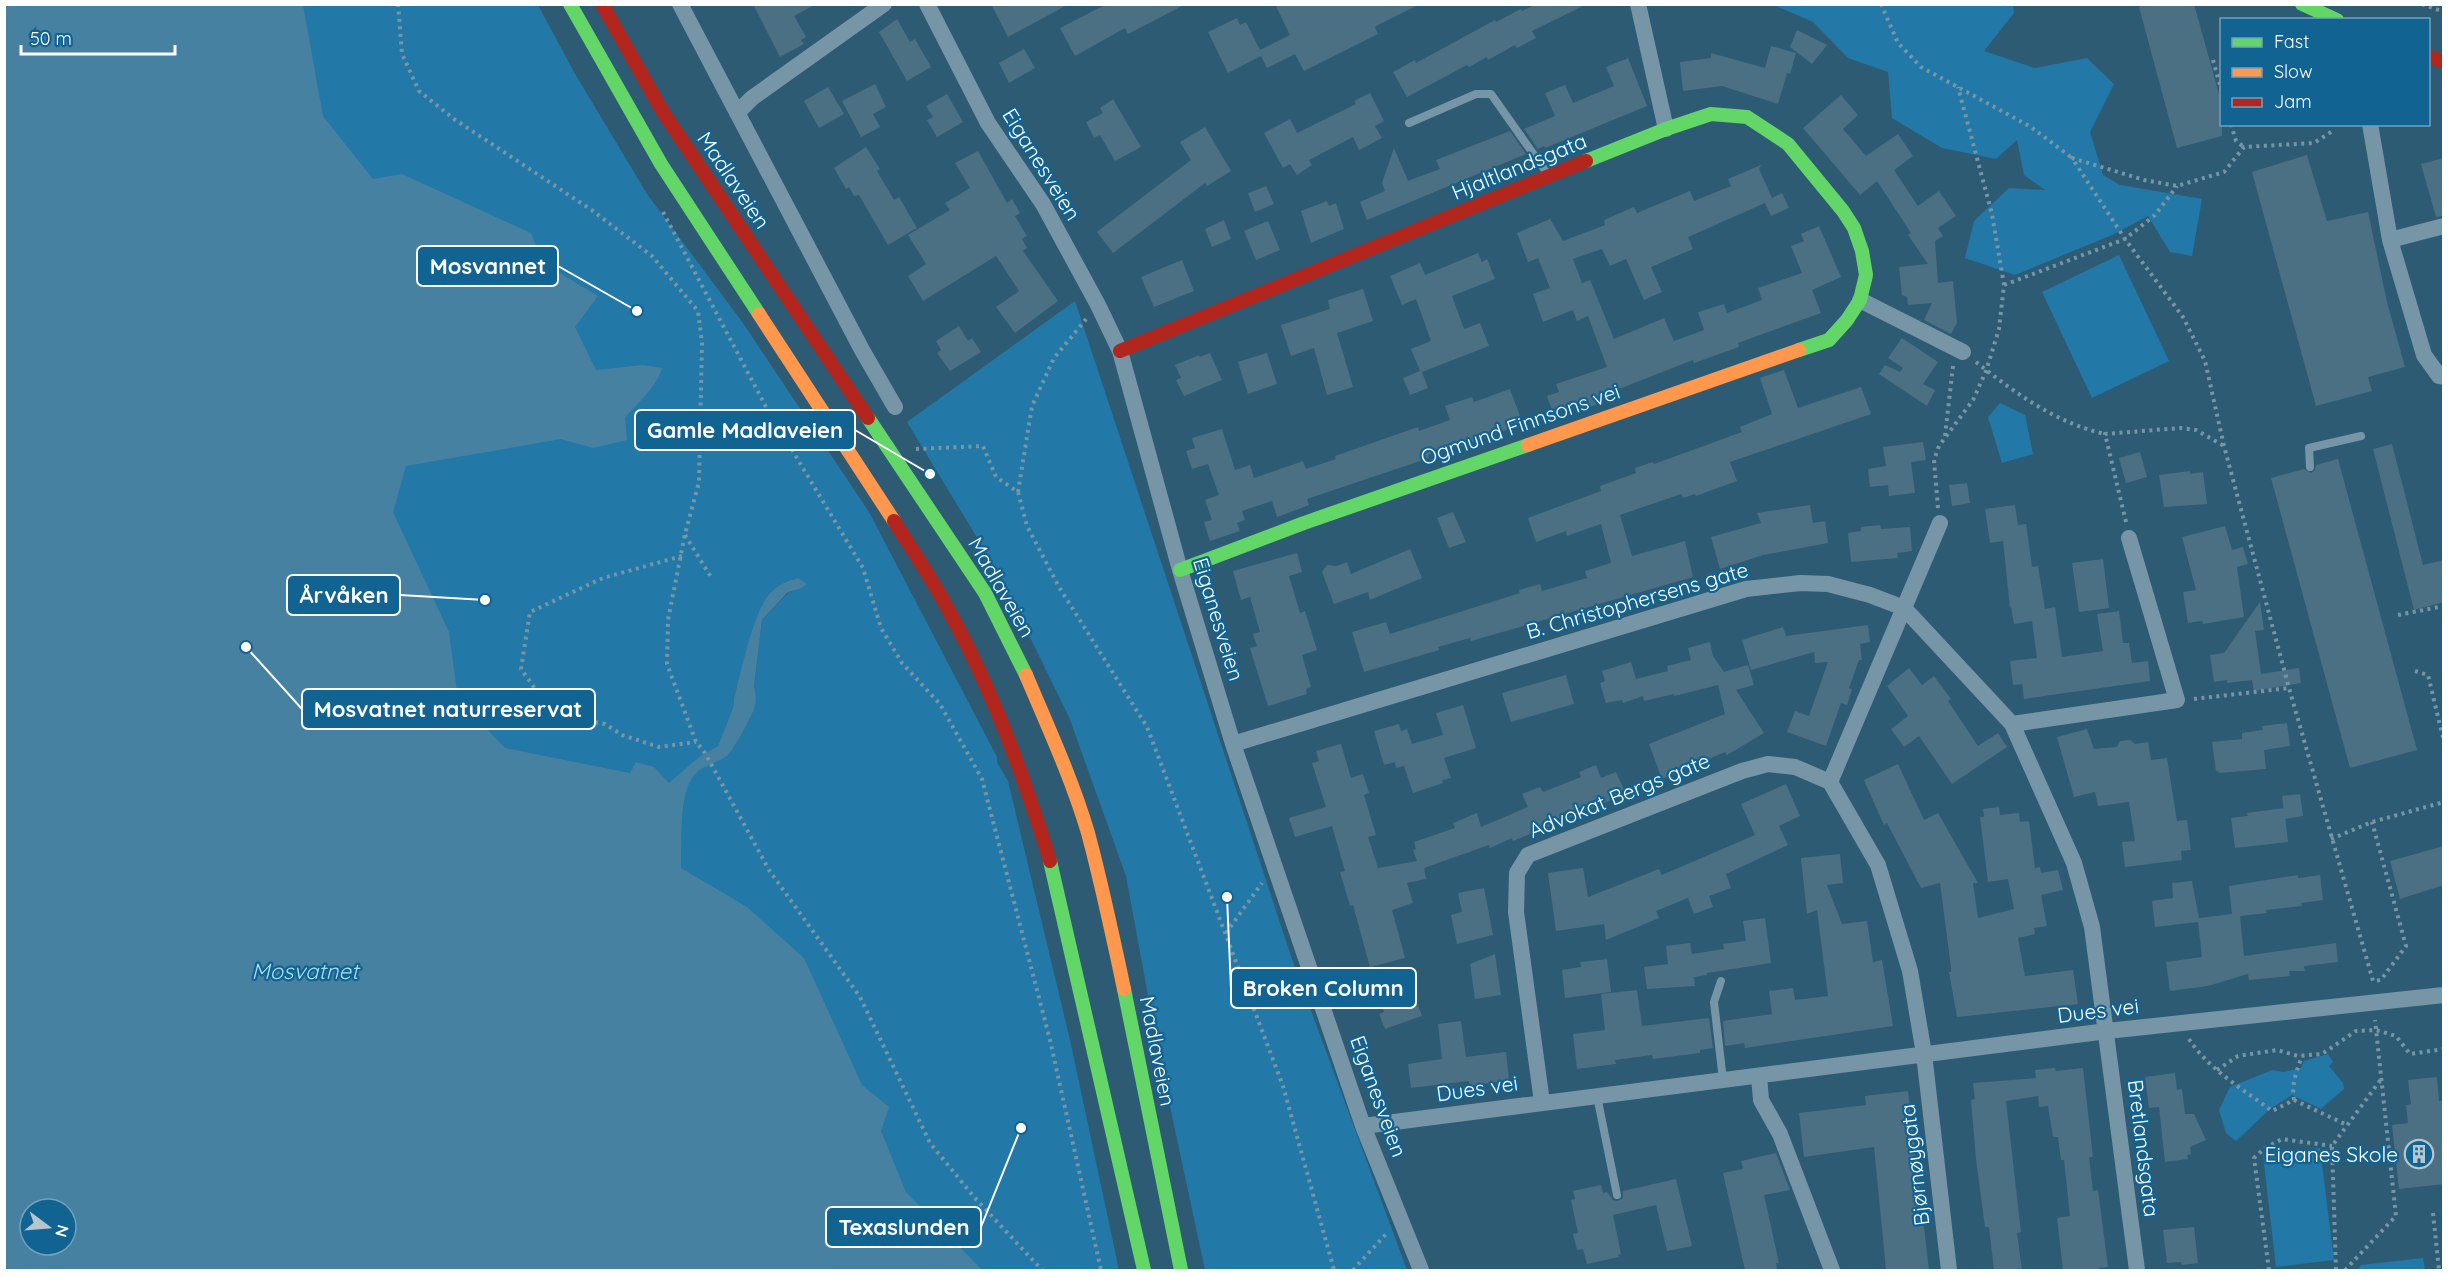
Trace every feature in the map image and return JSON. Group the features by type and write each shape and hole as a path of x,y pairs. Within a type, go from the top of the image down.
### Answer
{"main road":[{"path":"570,4 661,164 892,517 949,610 977,665 1025,779 1055,878 1144,1270"},
{"name":"Madlaveien","path":"602,4 663,112 979,584 1025,672 1066,770 1087,831 1107,908 1180,1270"},
{"path":"2302,4 2333,18"},
{"name":"Hjaltlandsgata","path":"1120,351 1666,129 1711,114 1747,117 1788,144 1843,211 1854,228 1862,251 1866,275"},
{"name":"Ogmund Finnsons vei","path":"1180,570 1304,523 1828,340 1847,320 1860,300 1866,275"}],"street":[{"path":"680,4 861,350 895,407"},
{"path":"737,113 752,98 884,4"},
{"name":"Eiganesveien","path":"927,4 988,123 1043,204 1098,305 1120,351 1180,570 1233,744 1363,1126 1421,1270"},
{"path":"1638,4 1666,129"},
{"path":"2370,126 2390,240 2424,355 2439,376 2444,377"},
{"path":"2390,240 2444,226"},
{"path":"1860,300 1959,350"},
{"path":"1924,1054 1910,971 1878,865 1830,782 1940,523"},
{"path":"2012,724 2177,700 2130,538"},
{"name":"B. Christophersens gate","path":"1233,744 1746,589 1800,583 1828,584 1870,595 1904,608 2012,724 2074,863 2092,927 2107,1031"},
{"name":"Advokat Bergs gate","path":"1542,1102 1516,912 1517,873 1528,855 1742,771 1768,764 1795,767 1830,782"},
{"name":"Dues vei","path":"1363,1126 2107,1031 2444,995"},
{"name":"Bretlandsgata","path":"2107,1031 2137,1270"},
{"name":"Bjørnøygata","path":"1924,1054 1949,1270"},
{"path":"1759,1076 1761,1100 1780,1134 1832,1270"}],"lane":[{"path":"1409,123 1476,94 1491,94 1549,176"},
{"path":"2310,467 2309,448 2361,436"},
{"path":"1721,981 1714,1002 1723,1080"},
{"path":"1597,1096 1617,1195"}],"path":[{"path":"398,4 402,54 419,91 454,119 594,211 652,256 698,311 702,343 699,482 685,534 668,620 667,664 696,741 713,767 769,870 860,997 930,1143 974,1197 1042,1270"},
{"path":"1881,4 1898,43 1921,67 2031,127 2073,158 2144,180 2177,186 2224,171 2244,147"},
{"path":"2422,4 2444,12"},
{"path":"2212,60 2220,86"},
{"path":"1940,523 1934,460 1945,438 1973,400 1986,370 1999,329 2004,285 1992,214 1958,87"},
{"path":"2232,126 2236,141 2244,147 2314,143 2331,132"},
{"path":"2073,158 2125,239 2183,317 2205,361 2224,446 2289,688 2373,981 2381,980 2406,946 2372,822"},
{"path":"2004,285 2125,239 2155,215 2177,186"},
{"path":"658,204 765,405 863,568 881,628 902,663 940,704 982,779 1050,1040 1101,1270"},
{"path":"1098,305 1054,358 1032,406 1018,492 1027,526 1059,587 1147,727 1284,1086 1334,1270"},
{"path":"1945,438 1959,350"},
{"path":"1986,370 2016,393 2062,420 2084,429 2105,434 2180,428 2196,430 2224,446"},
{"path":"2105,434 2130,538"},
{"path":"916,449 983,446 996,477 1018,492"},
{"path":"685,534 711,577"},
{"path":"682,556 603,578 530,612 521,669 538,693 576,719 605,724 622,735 659,747 696,741"},
{"path":"2398,615 2444,606"},
{"path":"2415,670 2428,675 2444,742"},
{"path":"2177,700 2289,688"},
{"path":"2331,839 2372,822 2444,802"},
{"path":"1226,933 1274,865"},
{"path":"2344,1270 2396,1216 2375,1013"},
{"path":"2217,1070 2238,1056 2277,1050 2302,1056 2322,1054 2356,1031 2376,1030 2396,1036 2410,1054 2444,1049"},
{"path":"2186,1034 2198,1052 2217,1070 2272,1111 2294,1100"},
{"path":"2294,1100 2292,1091 2302,1056"},
{"path":"2336,1270 2332,1146 2382,1077"},
{"path":"2294,1100 2347,1125"},
{"path":"2269,1270 2254,1158 2265,1148 2282,1139 2332,1146"},
{"path":"2433,1213 2439,1270"},
{"path":"1353,1270 1401,1217"}],"shaded area":[{"name":"Mosvatnet","path":"5,5 538,5 574,72 647,194 743,323 869,512 997,757 997,762 1008,781 1070,1040 1119,1270 5,1270","holes":["798,578 806,584 800,589 789,592 762,620 754,686 755,705 747,723 725,757 718,760 701,756 718,746 734,705 749,642 764,602 770,593 787,582"]},
{"path":"1774,5 2013,5 2014,13 1984,51 2035,68 2087,58 2114,84 2090,132 2103,175 2120,185 2202,199 2192,256 2170,252 2148,216 2112,235 2015,275 1965,258 1974,221 2009,188 2045,190 2024,175 2017,140 1996,159 1942,148 1892,118 1888,72 1848,58 1813,22"},
{"path":"2119,255 2169,361 2092,398 2042,292"},
{"path":"1075,301 1293,962 1407,1270 1205,1270 1159,1055 1126,876 1069,717 999,574 907,422"},
{"path":"2000,403 2025,415 2033,454 2002,463 1988,417"},
{"path":"2328,1054 2333,1062 2329,1066 2343,1083 2344,1089 2321,1109 2292,1095 2270,1109 2236,1141 2226,1133 2219,1110 2230,1087 2272,1070 2284,1072 2301,1068 2304,1061"},
{"path":"2320,1148 2334,1260 2276,1267 2263,1155"},
{"path":"2423,1258 2425,1270 2357,1270 2361,1265"}],"water":[{"name":"Mosvatnet","path":"5,4 303,5 323,116 373,179 402,174 531,233 543,263 598,296 575,327 596,370 643,365 662,368 651,388 625,418 627,440 593,448 561,439 406,466 393,512 449,632 458,699 505,748 630,773 636,762 654,767 669,783 699,757 718,746 734,705 753,628 770,593 783,583 798,578 807,584 800,589 788,592 762,620 753,713 727,756 698,771 690,782 683,805 681,868 747,907 804,958 862,1085 889,1107 881,1131 906,1192 982,1270 5,1270"}],"building":[{"path":"753,4 816,4 794,16 806,37 801,40 804,44 780,57"},
{"path":"991,4 1069,4 1008,37"},
{"path":"1107,4 1186,4 1128,34 1125,28 1075,56 1060,28"},
{"path":"1275,4 1420,4 1375,27 1378,34 1304,71 1295,54 1267,68 1261,56 1228,73 1208,32 1237,18 1240,25 1246,22 1260,50 1290,35"},
{"path":"1537,4 1587,4 1532,31 1536,38 1517,48 1515,45 1488,60 1487,57 1469,67 1467,65 1407,97 1393,72 1415,60 1416,63 1495,20 1496,22 1521,9 1522,11"},
{"path":"2148,4 2194,4 2220,98 2222,136 2177,148 2139,7"},
{"path":"897,19 910,42 915,39 931,67 907,81 879,32"},
{"path":"1797,30 1827,45 1812,64 1790,47"},
{"path":"1771,46 1796,53 1790,74 1787,73 1778,104 1722,86 1683,91 1680,62 1711,58 1711,53 1765,68"},
{"path":"1024,49 1035,68 1009,83 999,63"},
{"path":"1628,58 1647,106 1538,149 1524,129 1555,116 1545,93 1565,85 1573,103 1614,86 1606,67"},
{"path":"875,84 886,107 873,114 880,127 861,137 842,101"},
{"path":"828,87 844,114 819,128 804,101"},
{"path":"1370,93 1384,121 1375,126 1382,138 1359,150 1353,137 1309,160 1312,165 1297,175 1290,164 1283,168 1264,133 1290,119 1297,133 1356,104 1354,101"},
{"path":"947,94 963,122 937,137 927,120 933,117 926,106"},
{"path":"1841,95 1858,115 1843,129 1866,156 1898,134 1913,156 1894,170 1918,206 1939,191 1956,216 1938,228 1943,236 1935,241 1938,283 1953,281 1957,323 1951,334 1924,320 1932,303 1908,305 1907,297 1902,295 1899,267 1928,264 1908,235 1911,233 1877,181 1860,195 1803,128"},
{"path":"1113,99 1141,147 1115,161 1100,135 1094,138 1086,122 1103,113 1100,108"},
{"path":"1205,127 1231,171 1207,186 1205,183 1113,253 1097,232 1191,160 1180,142"},
{"path":"1510,131 1526,154 1367,220 1360,202 1385,191 1382,183 1394,148 1408,181 1440,169 1436,160"},
{"path":"866,147 880,169 877,171 894,200 899,197 917,228 888,245 859,195 854,196 849,187 846,189 834,168"},
{"path":"978,151 1007,203 1012,199 1020,213 1015,216 1027,236 1022,239 1027,248 1023,251 1058,301 1015,333 996,307 1019,291 996,256 923,301 908,276 926,264 908,235 950,210 945,203 970,188 955,163"},
{"path":"2307,155 2327,221 2368,212 2387,302 2405,367 2368,377 2372,391 2316,406 2252,172"},
{"path":"2444,158 2444,216 2436,217 2421,164"},
{"path":"1761,165 1759,169 1772,198 1782,193 1789,208 1771,216 1765,203 1688,237 1693,249 1651,267 1662,292 1644,300 1626,259 1610,266 1602,249 1573,259 1582,283 1590,280 1614,339 1664,318 1674,341 1704,330 1698,312 1724,304 1727,313 1762,300 1758,288 1802,273 1791,246 1804,241 1801,234 1819,226 1841,277 1812,290 1821,313 1738,343 1739,347 1694,363 1693,360 1596,398 1598,404 1576,412 1574,406 1553,413 1547,396 1559,392 1556,384 1607,367 1588,316 1577,321 1573,310 1543,322 1533,294 1550,288 1538,258 1528,262 1517,233 1550,219 1563,241 1605,225 1604,220 1634,207 1637,213 1690,191 1694,201 1731,186 1728,179"},
{"path":"1266,186 1274,204 1255,212 1248,193"},
{"path":"1327,201 1329,206 1336,203 1344,229 1311,243 1301,211"},
{"path":"1224,220 1231,239 1212,247 1205,229"},
{"path":"1268,221 1280,250 1256,260 1244,231"},
{"path":"1478,253 1482,262 1487,259 1495,279 1452,296 1464,329 1480,323 1489,346 1422,372 1428,388 1410,395 1403,378 1420,371 1411,349 1431,341 1416,299 1402,305 1390,276 1420,263 1425,275"},
{"path":"1182,260 1194,291 1154,307 1141,277"},
{"path":"1363,289 1373,321 1337,333 1353,387 1327,395 1314,348 1291,356 1281,325 1330,309 1328,300"},
{"path":"959,326 968,341 972,338 981,352 950,371 937,353 941,350 936,341"},
{"path":"1902,338 1938,362 1923,384 1935,390 1927,406 1879,374 1885,365 1900,372 1903,368 1888,358"},
{"path":"1210,353 1222,380 1184,396 1176,380 1181,378 1175,365"},
{"path":"1267,353 1277,384 1248,394 1238,362"},
{"path":"1784,370 1798,408 1861,387 1871,414 1730,462 1737,481 1696,496 1695,494 1683,498 1681,494 1620,515 1632,556 1685,541 1693,577 1471,641 1470,638 1438,647 1439,650 1364,672 1352,632 1386,622 1390,634 1520,593 1519,590 1540,584 1542,591 1587,578 1585,571 1611,563 1601,524 1567,536 1566,531 1536,542 1528,518 1601,491 1600,486 1636,473 1635,468 1653,462 1654,464 1742,432 1740,427 1772,414 1760,378"},
{"path":"1510,389 1523,424 1459,447 1458,444 1428,455 1429,458 1307,499 1309,505 1277,517 1272,501 1242,511 1245,520 1237,523 1240,531 1210,541 1204,522 1212,520 1205,500 1219,495 1208,464 1192,469 1186,451 1195,448 1192,438 1222,429 1235,470 1250,465 1254,478 1303,461 1306,469 1336,459 1335,456 1418,427 1419,431 1450,420 1445,406 1472,397 1474,402"},
{"path":"1923,442 1926,460 1911,462 1915,493 1889,496 1888,485 1870,487 1868,469 1886,466 1883,447"},
{"path":"2392,444 2423,565 2444,560 2444,602 2414,610 2373,449"},
{"path":"2140,452 2147,477 2126,483 2119,458"},
{"path":"2338,459 2417,750 2350,768 2271,478 2304,469 2311,473 2315,470 2316,465"},
{"path":"2190,471 2190,474 2203,472 2207,504 2164,507 2159,475"},
{"path":"1967,483 1970,503 1952,506 1949,485"},
{"path":"1810,505 1813,523 1825,521 1828,543 1763,555 1720,569 1711,537 1761,523 1757,513"},
{"path":"2015,505 2018,525 2026,524 2032,567 2038,566 2045,609 2055,607 2062,657 2103,651 2097,614 2119,611 2123,643 2129,643 2132,663 2148,661 2150,681 2024,699 2022,684 2013,685 2010,661 2037,658 2032,621 2014,624 2010,608 2003,541 1990,543 1985,509"},
{"path":"1453,512 1466,542 1449,548 1437,518"},
{"path":"1880,525 1881,529 1910,527 1912,551 1897,553 1898,558 1851,562 1848,533 1861,531 1861,527"},
{"path":"2225,526 2232,550 2243,547 2248,564 2237,567 2244,617 2203,624 2202,621 2188,623 2183,592 2196,590 2182,537"},
{"path":"1410,549 1422,578 1370,600 1368,592 1334,604 1322,572 1327,565 1337,566 1347,562 1351,574"},
{"path":"1297,553 1302,572 1289,576 1300,613 1305,611 1317,650 1302,655 1311,687 1306,689 1307,694 1268,706 1250,648 1257,646 1253,634 1260,632 1250,597 1241,600 1233,571"},
{"path":"2103,559 2109,608 2079,612 2072,563"},
{"path":"2260,602 2264,630 2255,631 2261,674 2299,668 2301,683 2254,691 2252,680 2214,682 2210,655 2224,653"},
{"path":"1868,625 1870,642 1860,644 1862,660 1859,660 1849,688 1852,689 1847,705 1841,703 1826,746 1787,732 1795,711 1809,716 1828,662 1815,663 1814,652 1751,670 1742,640 1783,627 1786,636"},
{"path":"1710,642 1713,656 1724,672 1748,665 1754,685 1736,690 1764,733 1727,755 1725,752 1662,779 1649,744 1725,714 1718,685 1644,701 1643,696 1623,703 1622,700 1606,703 1600,683 1605,681 1602,671 1631,662 1636,679 1668,671 1667,666 1691,660 1688,648"},
{"path":"1909,668 1922,685 1934,676 1951,699 1948,701 1978,746 1998,733 2007,747 1952,784 1919,736 1904,747 1891,729 1908,716 1887,686"},
{"path":"1566,675 1574,704 1511,722 1502,693"},
{"path":"1463,705 1476,748 1444,758 1451,778 1413,793 1404,766 1396,768 1395,762 1384,765 1374,731 1399,724 1401,731 1407,729 1412,744 1443,735 1436,713"},
{"path":"2287,723 2290,746 2264,750 2266,769 2219,773 2216,771 2212,742 2242,739 2242,733 2263,730 2262,726"},
{"path":"2087,729 2094,749 2117,747 2120,741 2130,740 2135,744 2148,742 2151,760 2167,758 2177,821 2187,820 2191,850 2181,851 2182,860 2125,867 2122,842 2135,841 2129,802 2098,806 2095,792 2074,797 2057,737"},
{"path":"1341,744 1351,778 1363,774 1369,793 1364,795 1376,835 1368,837 1378,868 1417,861 1413,850 1416,849 1414,842 1455,828 1453,823 1477,813 1481,827 1528,807 1522,794 1540,787 1543,792 1581,777 1579,772 1596,765 1601,778 1616,772 1626,794 1513,841 1512,838 1490,848 1489,845 1424,868 1426,879 1407,883 1413,903 1392,910 1405,958 1370,967 1353,905 1350,906 1340,872 1345,871 1332,826 1295,837 1289,818 1326,807 1312,763 1319,761 1316,751"},
{"path":"1898,764 1924,820 1938,813 1978,883 1973,883 1978,918 2014,909 2008,879 1988,882 1980,817 1984,817 1983,809 1999,807 2000,815 2019,813 2020,822 2029,821 2035,868 2040,867 2041,873 2058,870 2063,890 2041,895 2047,926 2034,928 2035,934 2018,938 2025,976 2073,970 2078,1004 1957,1017 1949,972 1951,968 1940,883 1921,888 1887,823 1884,825 1864,780"},
{"path":"1786,784 1800,816 1779,826 1788,845 1726,874 1731,888 1709,896 1713,907 1694,914 1688,898 1656,911 1659,918 1606,940 1604,924 1556,931 1548,873 1583,868 1588,897 1659,869 1662,875 1755,835 1741,804"},
{"path":"2300,794 2303,816 2285,819 2282,796"},
{"path":"2284,808 2288,842 2235,848 2231,818 2248,816 2247,813"},
{"path":"2444,846 2444,885 2400,899 2390,861"},
{"path":"1840,854 1843,883 1827,885 1842,924 1867,921 1873,962 1882,960 1893,1026 1745,1048 1744,1043 1725,1046 1723,1021 1772,1014 1769,991 1793,988 1795,1000 1828,996 1817,910 1807,914 1801,858"},
{"path":"2298,875 2298,878 2320,875 2323,900 2301,903 2302,906 2266,910 2267,913 2240,916 2244,956 2336,943 2338,962 2304,966 2305,971 2289,971 2290,976 2249,980 2248,974 2208,986 2170,991 2166,962 2202,957 2198,922 2155,927 2152,901 2173,898 2172,883 2192,881 2199,918 2232,914 2229,886"},
{"path":"1484,888 1493,935 1457,944 1451,915 1462,912 1458,893"},
{"path":"1765,918 1771,963 1707,973 1707,975 1694,977 1695,986 1647,989 1644,967 1668,964 1666,946 1690,943 1692,954 1724,949 1723,944 1746,941 1743,921"},
{"path":"1495,954 1501,995 1475,999 1470,964"},
{"path":"1607,959 1611,992 1565,998 1562,970 1581,967 1580,962"},
{"path":"1411,987 1422,1016 1385,1029 1379,1014 1384,1012 1379,998"},
{"path":"1637,990 1642,1026 1709,1018 1713,1048 1700,1050 1700,1053 1653,1059 1652,1055 1615,1060 1616,1064 1577,1069 1573,1034 1605,1030 1601,994"},
{"path":"1461,1021 1466,1057 1506,1052 1509,1080 1469,1086 1469,1081 1411,1088 1408,1064 1442,1059 1438,1024"},
{"path":"2055,1068 2056,1071 2083,1068 2093,1157 2089,1157 2093,1191 2098,1190 2108,1267 2099,1268 2100,1270 2063,1270 2057,1218 2070,1216 2064,1160 2061,1160 2058,1137 2053,1137 2048,1106 2039,1107 2038,1096 2006,1101 2021,1232 2017,1233 2022,1270 1994,1270 1989,1227 1985,1227 1976,1159 1971,1100 1975,1099 1973,1083 2036,1078 2035,1070"},
{"path":"2175,1073 2177,1090 2182,1089 2185,1114 2194,1114 2206,1140 2190,1147 2191,1154 2187,1155 2188,1159 2165,1162 2159,1107 2149,1108 2145,1077"},
{"name":"Eiganes Skole","path":"2437,1077 2439,1101 2444,1100 2444,1184 2399,1189 2392,1125 2408,1123 2406,1105 2411,1104 2408,1080"},
{"path":"1908,1091 1929,1270 1886,1270 1874,1147 1804,1157 1799,1113 1866,1105 1865,1096"},
{"path":"1776,1153 1790,1190 1764,1195 1779,1263 1776,1263 1777,1270 1745,1270 1723,1173 1743,1169 1741,1161"},
{"path":"1676,1179 1692,1246 1667,1251 1656,1205 1613,1215 1621,1254 1618,1255 1619,1257 1587,1264 1583,1249 1577,1250 1573,1234 1578,1233 1571,1200 1575,1199 1573,1191 1601,1185 1603,1193 1607,1192 1613,1200 1618,1201 1623,1198 1623,1191"},
{"path":"2194,1227 2198,1263 2182,1265 2181,1262 2167,1263 2163,1230"}],"traffic: fast":[{"path":"570,4 661,164 759,314"},
{"path":"2302,4 2333,18"},
{"path":"1586,161 1711,114 1747,117 1788,144 1843,211 1854,228 1862,251 1866,275 1860,300 1847,320 1829,340 1799,350"},
{"path":"868,418 985,593 1026,675"},
{"path":"1180,570 1304,523 1528,445"},
{"path":"1050,861 1144,1270"},
{"path":"1124,989 1181,1270"}],"traffic: slow":[{"path":"759,314 894,521"},
{"path":"1528,445 1799,350"},
{"path":"1026,675 1082,813 1103,892 1124,989"}],"traffic: jam":[{"path":"602,4 663,112 868,418"},
{"path":"2430,57 2444,62"},
{"path":"1120,351 1586,161"},
{"path":"894,521 943,599 980,671 1018,765 1050,861"}],"place":[{"name":"Mosvannet","path":"637,311"},
{"name":"Gamle Madlaveien","path":"930,474"},
{"name":"Årvåken","path":"485,600"},
{"name":"Mosvatnet naturreservat","path":"246,647"},
{"name":"Broken Column","path":"1227,897"},
{"name":"Texaslunden","path":"1021,1128"},
{"name":"Eiganes Skole","path":"2419,1154"}]}
